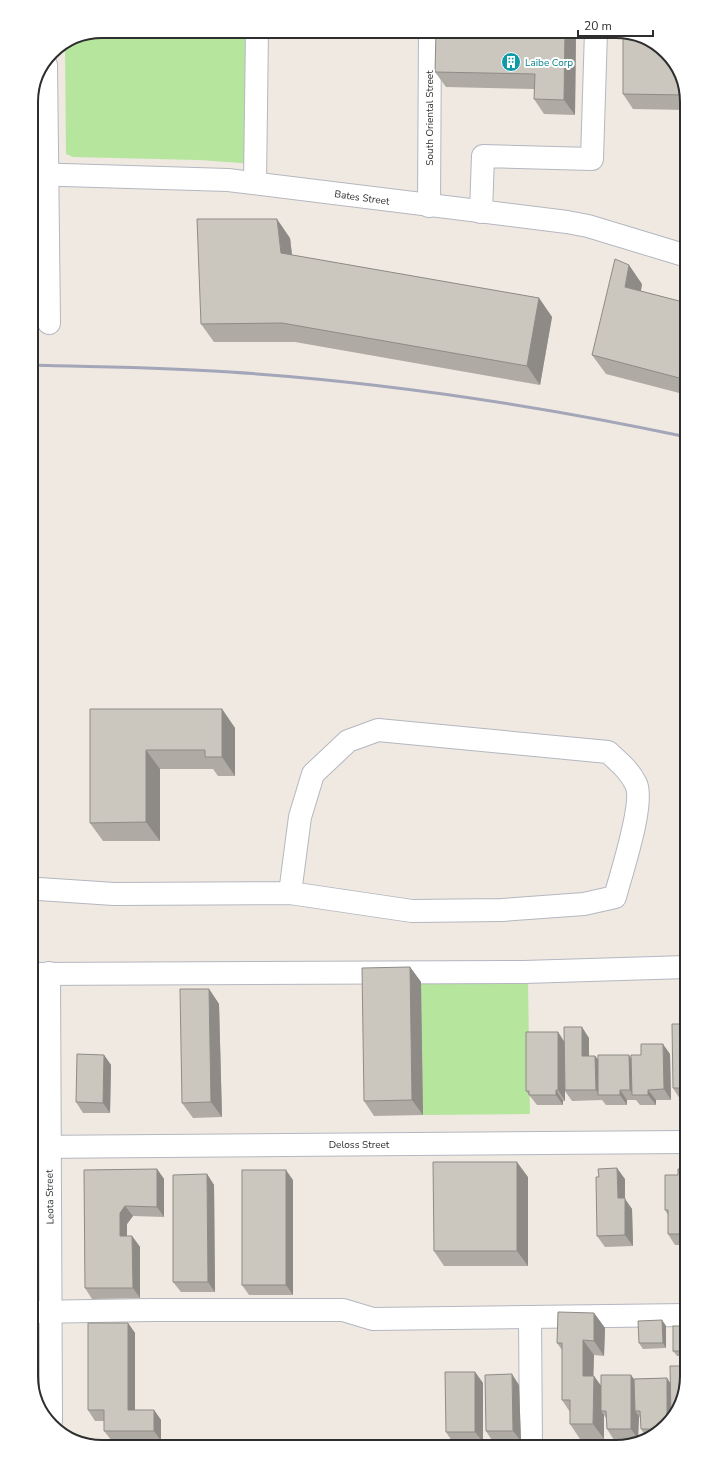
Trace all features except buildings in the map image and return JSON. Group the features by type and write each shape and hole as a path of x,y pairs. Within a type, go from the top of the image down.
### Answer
{"street":[{"path":"255,182 257,38"},
{"name":"South Oriental Street","path":"429,206 430,38"},
{"path":"481,212 482,156 592,159 596,38"},
{"path":"45,73 39,174 50,323"},
{"name":"Bates Street","path":"39,174 185,177 255,182 588,226 680,254"},
{"path":"39,889 114,894 290,893 412,911 502,910 584,904 615,897 636,820 637,786 627,769 608,752 378,730 348,741 313,774 300,817 290,893"},
{"path":"40,974 524,972 680,967"},
{"name":"Leota Street","path":"40,974 41,1312 49,1412"},
{"name":"Deloss Street","path":"40,1147 680,1142"},
{"path":"41,1312 343,1310 373,1319 680,1315"},
{"path":"530,1317 531,1440"}],"green space":[{"path":"102,38 256,38 255,164 199,160 73,157 66,154 65,50 70,47 82,41"},
{"path":"528,980 530,1114 423,1115 421,982"}],"railway":[{"path":"38,365 205,370 345,382 460,396 517,405 680,436"}],"place":[{"name":"Laibe Corp","path":"511,62"}]}
